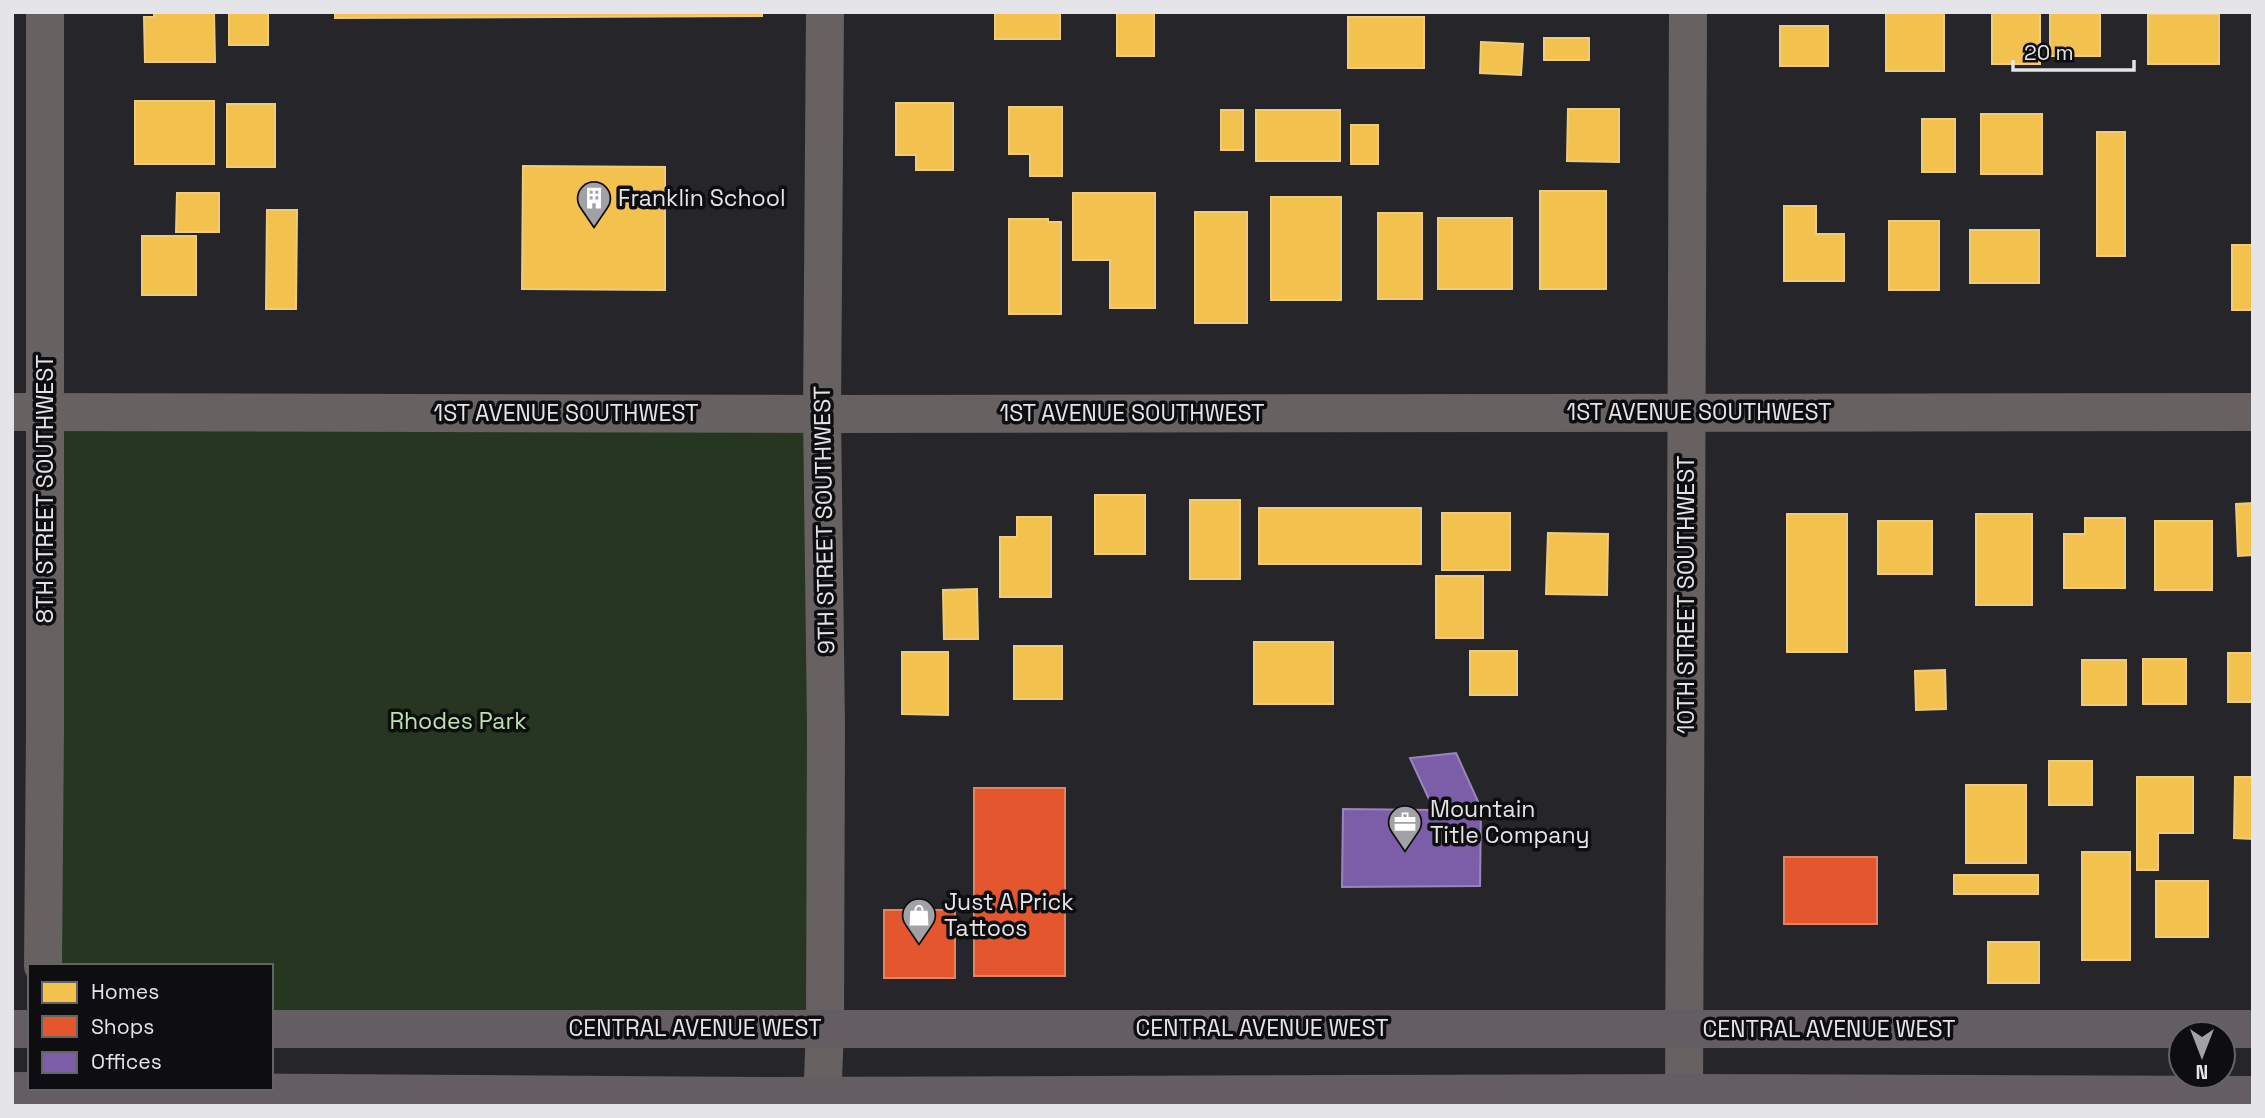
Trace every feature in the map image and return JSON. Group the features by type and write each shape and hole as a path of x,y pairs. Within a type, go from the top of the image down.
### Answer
{"highway":[{"name":"CENTRAL AVENUE WEST","path":"273,1029 2253,1029"},
{"path":"37,1094 822,1101 2253,1096"}],"street":[{"name":"8TH STREET SOUTHWEST","path":"43,964 28,412 45,12"},
{"name":"9TH STREET SOUTHWEST","path":"822,1101 825,1027 826,727 822,414 825,12"},
{"name":"10TH STREET SOUTHWEST","path":"1684,1099 1688,12"},
{"name":"1ST AVENUE SOUTHWEST","path":"28,412 2253,412"}],"green space":[{"name":"Rhodes Park","path":"45,412 822,414 825,1027 273,1029 273,964 43,964"}],"building: Homes":[{"path":"154,12 214,12 215,62 145,62 144,17 154,17"},
{"path":"229,12 268,12 268,45 229,45"},
{"path":"335,12 762,12 762,16 335,18"},
{"path":"995,12 1060,12 1060,39 995,39"},
{"path":"1117,12 1154,12 1154,56 1117,56"},
{"path":"1886,12 1944,12 1944,71 1886,71"},
{"path":"1992,12 2040,12 2040,64 1992,64"},
{"path":"2050,12 2100,12 2100,56 2050,56"},
{"path":"2148,14 2219,14 2219,64 2148,64"},
{"path":"1348,17 1424,17 1424,68 1348,68"},
{"path":"1780,26 1828,26 1828,66 1780,66"},
{"path":"1544,38 1589,38 1589,60 1544,60"},
{"path":"1481,42 1523,44 1521,75 1480,73"},
{"path":"135,101 214,101 214,164 135,164"},
{"path":"896,103 953,103 953,170 916,170 916,155 896,155"},
{"path":"227,104 275,104 275,167 227,167"},
{"path":"1009,107 1062,107 1062,176 1030,176 1030,154 1009,154"},
{"path":"1568,109 1619,109 1619,162 1567,161"},
{"path":"1221,110 1243,110 1243,150 1221,150"},
{"path":"1256,110 1340,110 1340,161 1256,161"},
{"path":"1981,114 2042,114 2042,174 1981,174"},
{"path":"1922,119 1955,119 1955,172 1922,172"},
{"path":"1351,125 1378,125 1378,164 1351,164"},
{"path":"2097,132 2125,132 2125,256 2097,256"},
{"name":"Franklin School","path":"523,166 665,167 665,290 522,289"},
{"path":"1540,191 1606,191 1606,289 1540,289"},
{"path":"177,193 219,193 219,232 176,232"},
{"path":"1073,193 1155,193 1155,308 1110,308 1110,260 1073,260"},
{"path":"1271,197 1341,197 1341,300 1271,300"},
{"path":"1784,206 1816,206 1816,234 1844,234 1844,281 1784,281"},
{"path":"267,210 297,210 296,309 266,309"},
{"path":"1195,212 1247,212 1247,323 1195,323"},
{"path":"1378,213 1422,213 1422,299 1378,299"},
{"path":"1438,218 1512,218 1512,289 1438,289"},
{"path":"1009,219 1048,219 1048,222 1061,222 1061,314 1009,314"},
{"path":"1889,221 1939,221 1939,290 1889,290"},
{"path":"1970,230 2039,230 2039,283 1970,283"},
{"path":"142,236 196,236 196,295 142,295"},
{"path":"2232,245 2253,245 2253,310 2232,310"},
{"path":"1095,495 1145,495 1145,554 1095,554"},
{"path":"1190,500 1240,500 1240,579 1190,579"},
{"path":"2253,503 2253,555 2238,556 2236,504"},
{"path":"1259,508 1421,508 1421,564 1259,564"},
{"path":"1442,513 1510,513 1510,570 1442,570"},
{"path":"1787,514 1847,514 1847,652 1787,652"},
{"path":"1976,514 2032,514 2032,605 1976,605"},
{"path":"1017,517 1051,517 1051,597 1000,597 1000,537 1017,537"},
{"path":"2085,518 2125,518 2125,588 2064,588 2064,534 2085,534"},
{"path":"1878,521 1932,521 1932,574 1878,574"},
{"path":"2155,521 2212,521 2212,590 2155,590"},
{"path":"1548,533 1608,534 1607,595 1546,594"},
{"path":"1436,576 1483,576 1483,638 1436,638"},
{"path":"977,589 978,639 944,639 943,590"},
{"path":"1254,642 1333,642 1333,704 1254,704"},
{"path":"1014,646 1062,646 1062,699 1014,699"},
{"path":"1470,651 1517,651 1517,695 1470,695"},
{"path":"902,652 948,652 948,715 902,714"},
{"path":"2228,653 2253,653 2253,702 2228,702"},
{"path":"2143,659 2186,659 2186,704 2143,704"},
{"path":"2082,660 2126,660 2126,705 2082,705"},
{"path":"1945,670 1946,709 1916,710 1915,671"},
{"path":"2049,761 2092,761 2092,805 2049,805"},
{"path":"2137,777 2193,777 2193,833 2158,833 2158,870 2137,870"},
{"path":"2235,777 2253,777 2253,839 2234,838"},
{"path":"1966,785 2026,785 2026,863 1966,863"},
{"path":"2082,852 2130,852 2130,960 2082,960"},
{"path":"1954,875 2038,875 2038,894 1954,894"},
{"path":"2156,881 2208,881 2208,937 2156,937"},
{"path":"1988,942 2039,942 2039,983 1988,983"}],"building: Shops":[{"path":"974,788 1065,788 1065,976 974,976"},
{"path":"1784,857 1877,857 1877,924 1784,924"},
{"path":"884,910 955,910 955,978 884,978"}],"building: Offices":[{"path":"1456,753 1481,808 1480,886 1342,887 1343,809 1434,810 1410,758"}],"place":[{"name":"Franklin School","path":"594,228"},
{"name":"Mountain Title Company","path":"1405,852"},
{"name":"Just A Prick Tattoos","path":"919,945"}]}
